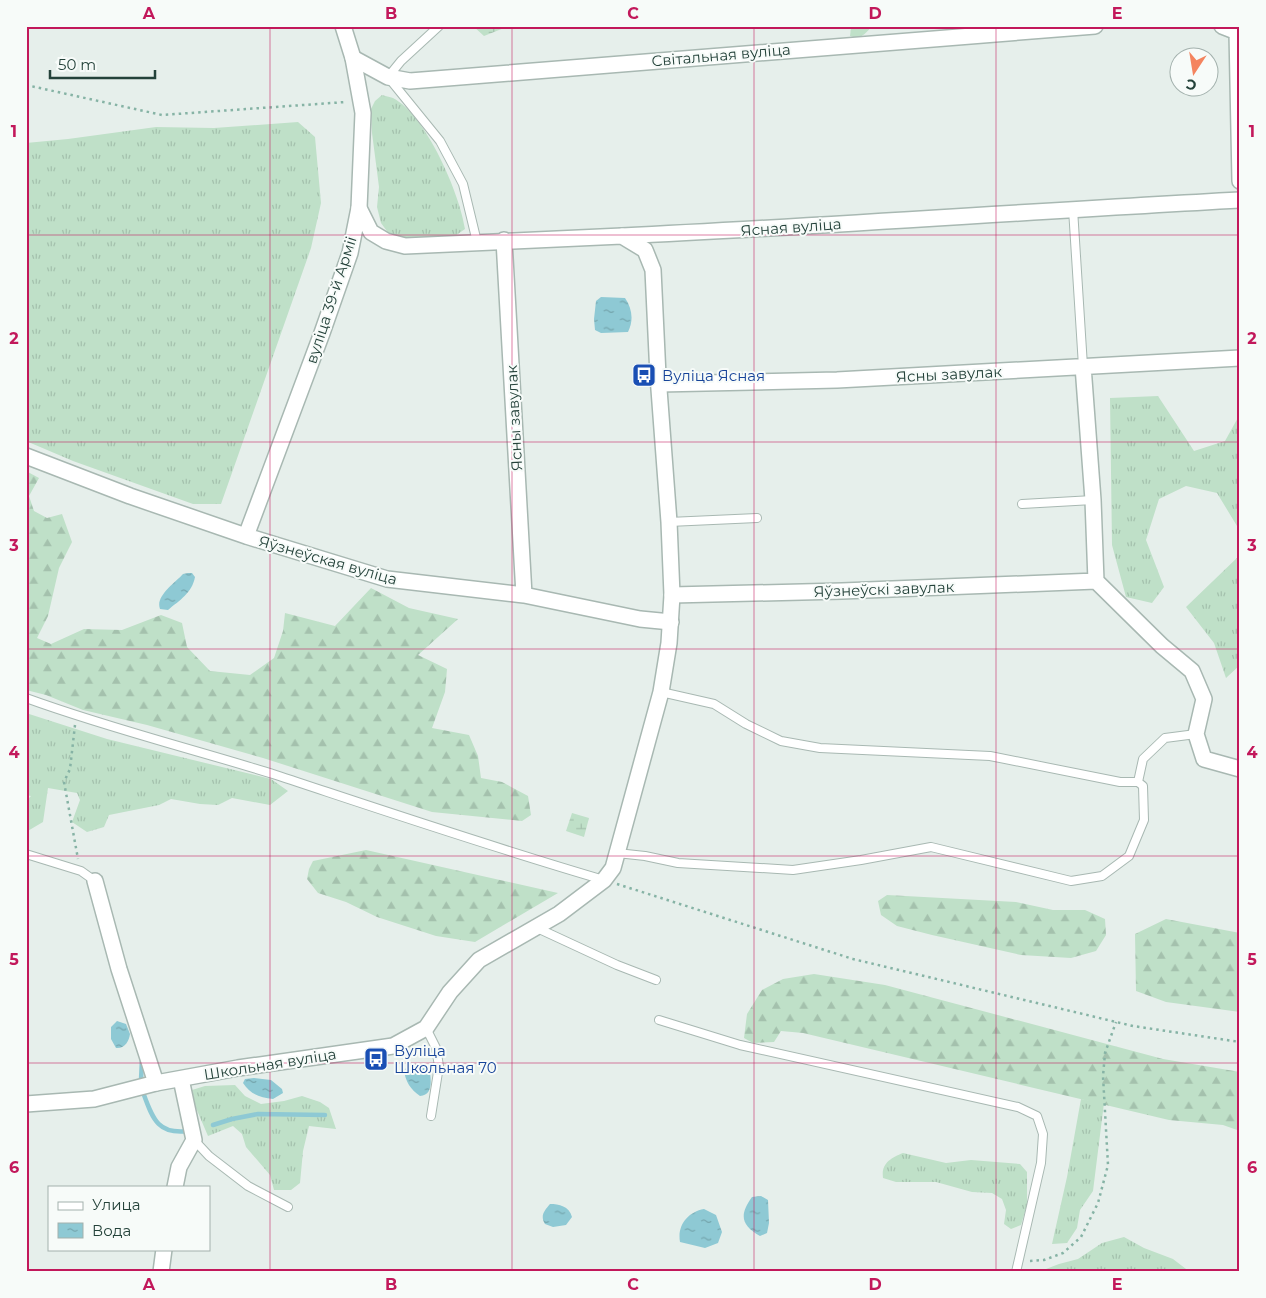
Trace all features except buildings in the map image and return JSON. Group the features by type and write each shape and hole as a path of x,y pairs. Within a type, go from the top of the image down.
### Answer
{"street":[{"name":"вуліца 39-й Арміі","path":"246,536 350,253 359,208 363,113 353,58 343,26"},
{"path":"1222,26 1238,30 1240,181"},
{"name":"Світальная вуліца","path":"353,58 388,77 410,81 1088,27"},
{"name":"Ясная вуліца","path":"359,208 371,232 386,241 405,246 749,230 1240,200"},
{"path":"604,880 613,868 661,692 671,622 672,595 654,270 645,250 622,236"},
{"name":"Ясны завулак","path":"504,240 524,595"},
{"name":"Ясны завулак","path":"659,384 837,380 1240,358"},
{"path":"1084,366 1093,500 1096,581 1162,646 1192,670 1204,699 1196,734 1204,759 1240,768"},
{"name":"Яўзнеўская вуліца","path":"26,456 130,496 246,536 387,579 524,595 640,619 671,622"},
{"name":"Яўзнеўскі завулак","path":"672,595 842,591 1096,581"},
{"name":"Школьная вуліца","path":"26,1104 94,1099 156,1083 238,1068 393,1046 426,1028 450,992 479,960 559,914 604,880"},
{"path":"95,881 119,969 156,1083"},
{"path":"175,1186 179,1166 194,1140 181,1079"},
{"path":"161,1272 164,1250"}],"lane":[{"path":"439,26 401,61 388,77 440,141 464,184 477,242"},
{"path":"1073,209 1084,366"},
{"path":"1022,504 1093,500"},
{"path":"669,522 757,518"},
{"path":"617,853 645,856 678,863 793,870 931,847 1071,881 1102,876 1129,856 1144,820 1143,786 1138,782 1120,782 990,756 820,748 781,741 746,724 714,704 661,692"},
{"path":"26,698 76,716 274,775 410,820 604,880"},
{"path":"1138,782 1143,759 1165,738 1196,734"},
{"path":"26,854 81,871 95,881"},
{"path":"535,927 617,965 656,980"},
{"path":"660,1020 740,1045 1018,1107 1037,1116 1043,1134 1041,1163 1016,1272"},
{"path":"426,1028 436,1048 439,1066 431,1116"},
{"path":"194,1140 209,1156 248,1186 288,1207"}],"path":[{"path":"26,85 162,115 360,101"},
{"path":"76,716 70,769 64,782 81,871"},
{"path":"604,880 853,959 1133,1026 1240,1042"},
{"path":"1019,1261 1044,1260 1063,1253 1081,1237 1098,1203 1108,1165 1103,1076 1105,1053 1116,1022"}],"green space":[{"path":"473,26 509,26 484,36"},
{"path":"853,26 872,26 865,34 857,37 850,36"},
{"path":"382,95 393,98 405,107 429,138 440,157 456,196 465,229 455,236 399,238 389,234 381,223 377,207 379,187 371,109 375,101"},
{"path":"298,122 315,137 321,203 311,248 221,504 193,504 73,461 26,441 26,143 156,127 214,128"},
{"path":"1158,396 1194,451 1225,441 1240,414 1240,535 1237,526 1217,493 1186,486 1159,499 1146,540 1164,587 1152,603 1126,597 1112,545 1110,398"},
{"path":"26,471 39,478 29,496 34,511 47,518 62,514 72,542 59,568 48,616 37,638 51,644 84,629 122,630 161,615 182,623 187,647 210,671 250,675 274,658 283,631 285,613 335,626 371,588 409,608 458,619 418,655 447,669 445,692 432,728 469,735 478,756 481,778 502,782 528,796 531,815 522,821 432,812 263,758 147,725 83,710 46,695 26,690 26,662 29,654 26,652"},
{"path":"1240,555 1240,665 1226,678 1214,643 1186,607"},
{"path":"26,713 107,739 271,779 288,791 270,805 232,798 218,805 171,799 159,805 109,815 104,827 87,832 72,822 80,800 77,793 48,788 43,822 26,832 26,801 31,796 26,795"},
{"path":"572,813 589,818 584,837 566,831"},
{"path":"366,850 558,893 475,942 436,936 377,917 346,902 318,893 307,879 313,861"},
{"path":"887,895 1016,902 1053,910 1085,910 1105,919 1106,935 1096,951 1071,958 1021,955 897,926 881,915 878,901"},
{"path":"1166,919 1240,933 1240,1012 1166,1002 1136,991 1135,934"},
{"path":"814,974 885,985 1163,1059 1240,1072 1240,1131 1223,1125 1169,1120 803,1033 781,1031 774,1042 753,1043 744,1038 747,1014 762,990 783,979"},
{"path":"235,1085 245,1096 261,1104 302,1096 320,1102 329,1108 336,1129 309,1126 303,1151 300,1183 291,1190 274,1190 270,1175 246,1147 242,1134 233,1126 208,1136 196,1108 192,1090 205,1086"},
{"path":"1081,1099 1104,1103 1093,1191 1080,1210 1077,1228 1067,1243 1052,1244 1067,1177"},
{"path":"903,1153 946,1163 971,1160 1020,1164 1027,1172 1027,1205 1021,1225 1011,1229 1004,1224 1006,1210 1002,1199 992,1193 972,1192 936,1182 896,1182 883,1178 885,1165 891,1159"},
{"path":"1124,1237 1144,1248 1173,1259 1190,1272 1044,1272 1046,1269 1059,1264 1078,1259 1102,1243"}],"water":[{"path":"601,297 625,298 631,314 628,332 601,333 595,330 596,301"},
{"path":"192,573 195,577 188,592 168,610 160,609 160,599 163,595 183,574"},
{"path":"117,1021 126,1024 130,1034 126,1044 119,1048 116,1048 111,1039 111,1027"},
{"path":"409,1065 425,1065 429,1068 430,1076 430,1089 428,1093 420,1096 409,1085 404,1070"},
{"path":"245,1079 271,1080 282,1089 283,1093 273,1099 256,1095 243,1083"},
{"path":"761,1196 768,1200 769,1223 767,1233 760,1236 746,1224 744,1214 752,1197"},
{"path":"550,1204 560,1205 569,1210 572,1217 566,1225 553,1227 545,1224 543,1214"},
{"path":"704,1209 716,1215 722,1232 718,1243 705,1248 680,1242 680,1230 685,1220 693,1213"}],"waterway":[{"path":"141,1080 142,1059"},
{"path":"144,1095 154,1118 159,1124 171,1131 189,1131"},
{"path":"213,1125 258,1114 325,1115"}],"place":[{"name":"Вуліца Ясная","path":"644,375"},
{"name":"Вуліца Школьная 70","path":"376,1059"}]}
